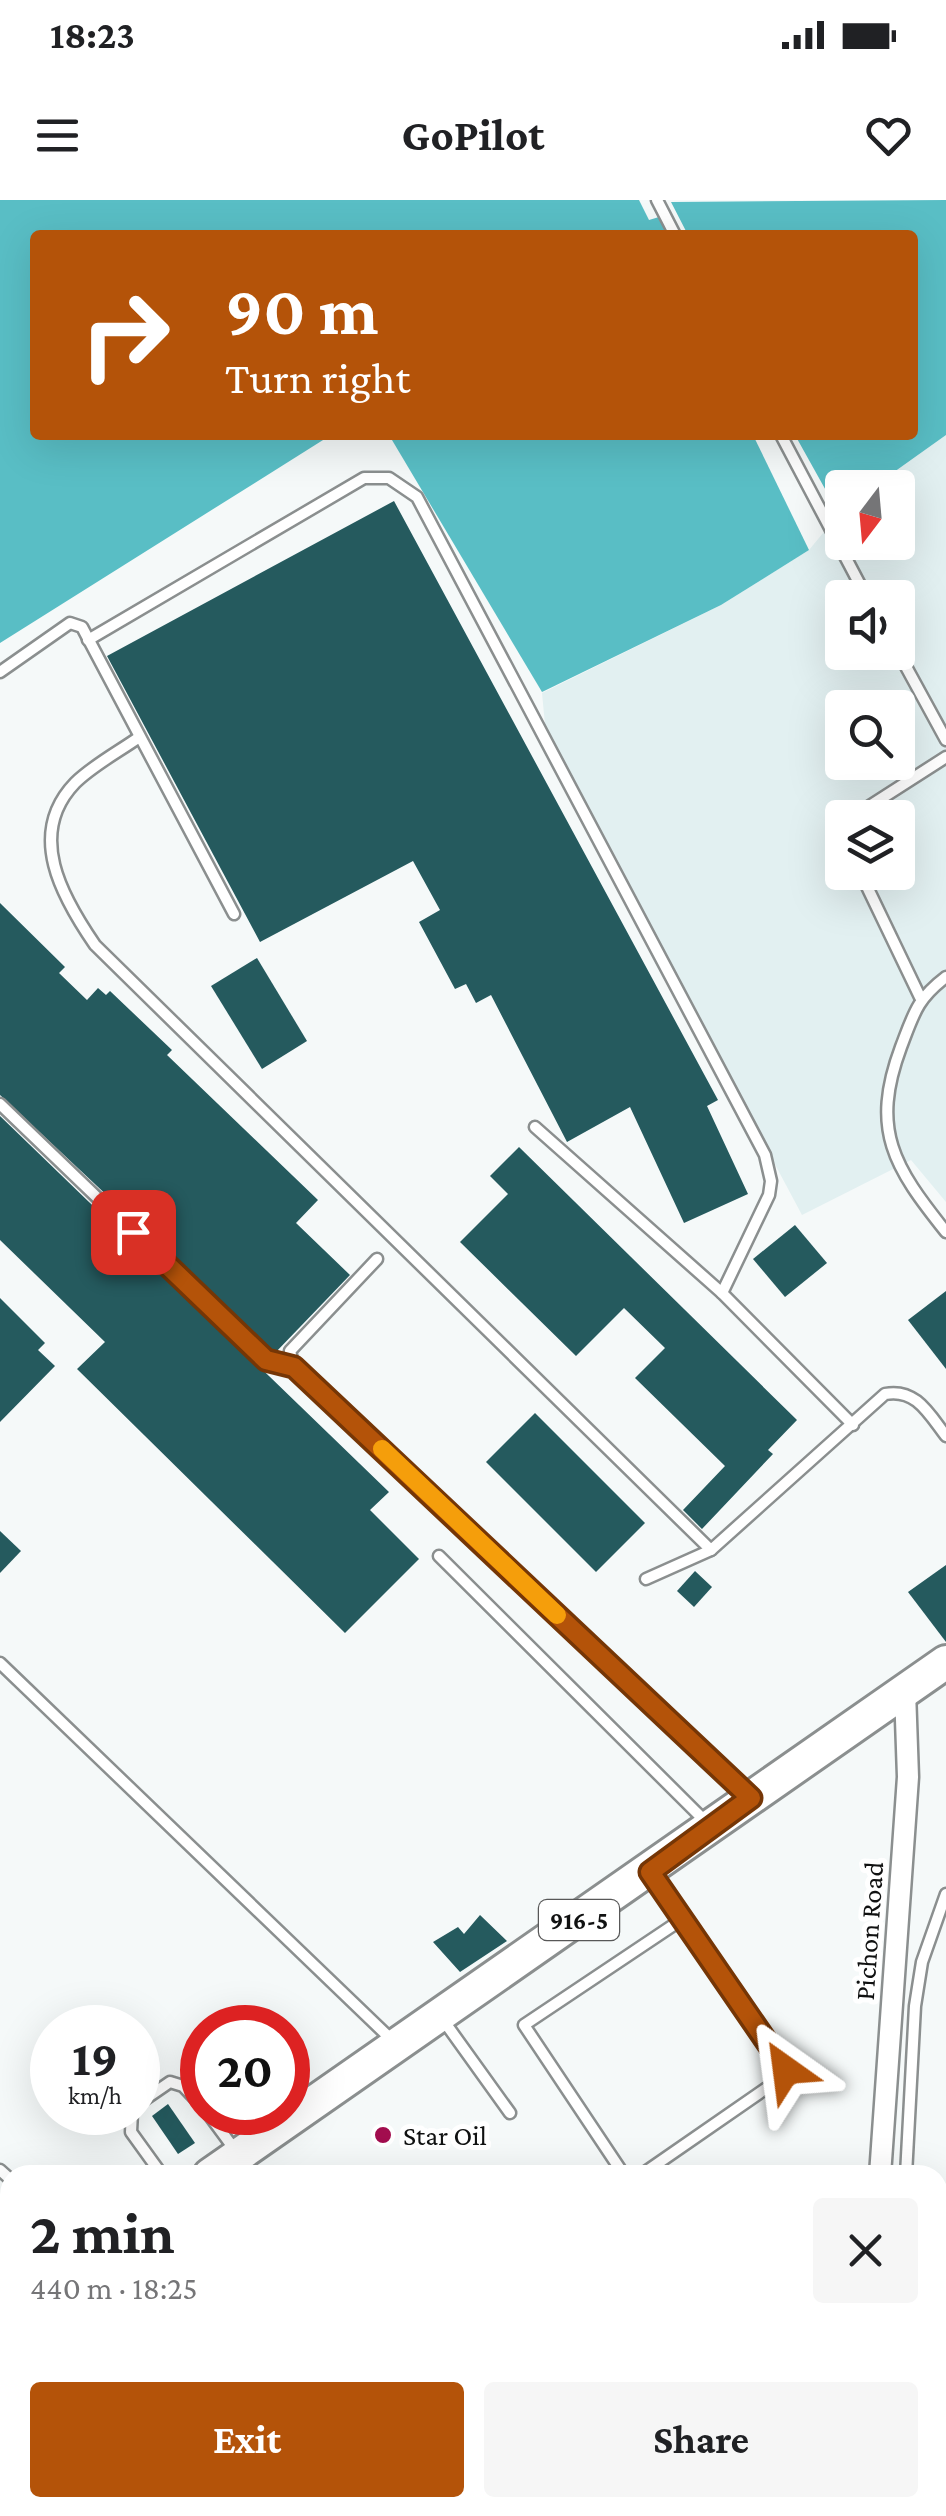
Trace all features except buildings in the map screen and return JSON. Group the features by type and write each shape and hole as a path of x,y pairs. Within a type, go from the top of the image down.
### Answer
{"main road":[{"name":"916-5","path":"224,2165 945,1664"}],"street":[{"name":"Pichon Road","path":"881,2165 908,1777 905,1691"}],"lane":[{"path":"657,200 673,230"},
{"path":"784,440 858,580"},
{"path":"88,640 364,478 389,478 417,497 765,1156 772,1182 769,1195 722,1293"},
{"path":"0,672 72,622 82,627 234,914"},
{"path":"908,670 946,740"},
{"path":"138,738 76,782 50,826 50,854 60,884 95,946 711,1550"},
{"path":"879,800 946,757"},
{"path":"869,890 920,997"},
{"path":"946,976 920,997 884,1098 886,1131 902,1170 946,1232"},
{"path":"0,1104 266,1360 294,1367 751,1798"},
{"path":"534,1127 722,1293 852,1424"},
{"path":"294,1367 290,1351 377,1259"},
{"path":"646,1579 711,1550 885,1394 898,1392 916,1398 946,1436"},
{"path":"439,1556 710,1826"},
{"path":"0,1664 398,2046"},
{"path":"650,1872 786,2070 784,2076 655,2165"},
{"path":"907,2165 915,2006 922,1962 946,1894"},
{"path":"617,2165 524,2025 684,1918"},
{"path":"440,2016 510,2113"},
{"path":"133,2135 155,2165"},
{"path":"224,2135 238,2155"}],"shaded area":[{"path":"946,435 946,1202 911,1160 802,1215 546,735 542,693 721,605 809,550 825,531 825,560 915,560 915,470 897,470"}],"water":[{"path":"0,200 639,200 649,220 659,217 666,230 30,230 30,440 323,440 0,643"},
{"path":"946,200 946,435 897,470 825,470 825,489 798,440 918,440 918,230 685,230 671,202"},
{"path":"392,440 755,440 809,550 721,605 542,692"}],"slow traffic":[{"path":"382,1449 557,1615"}],"place":[{"name":"Star Oil","path":"383,2135"}],"route":[{"path":"133,1232 266,1360 294,1367 751,1798 650,1872 786,2070"}]}
